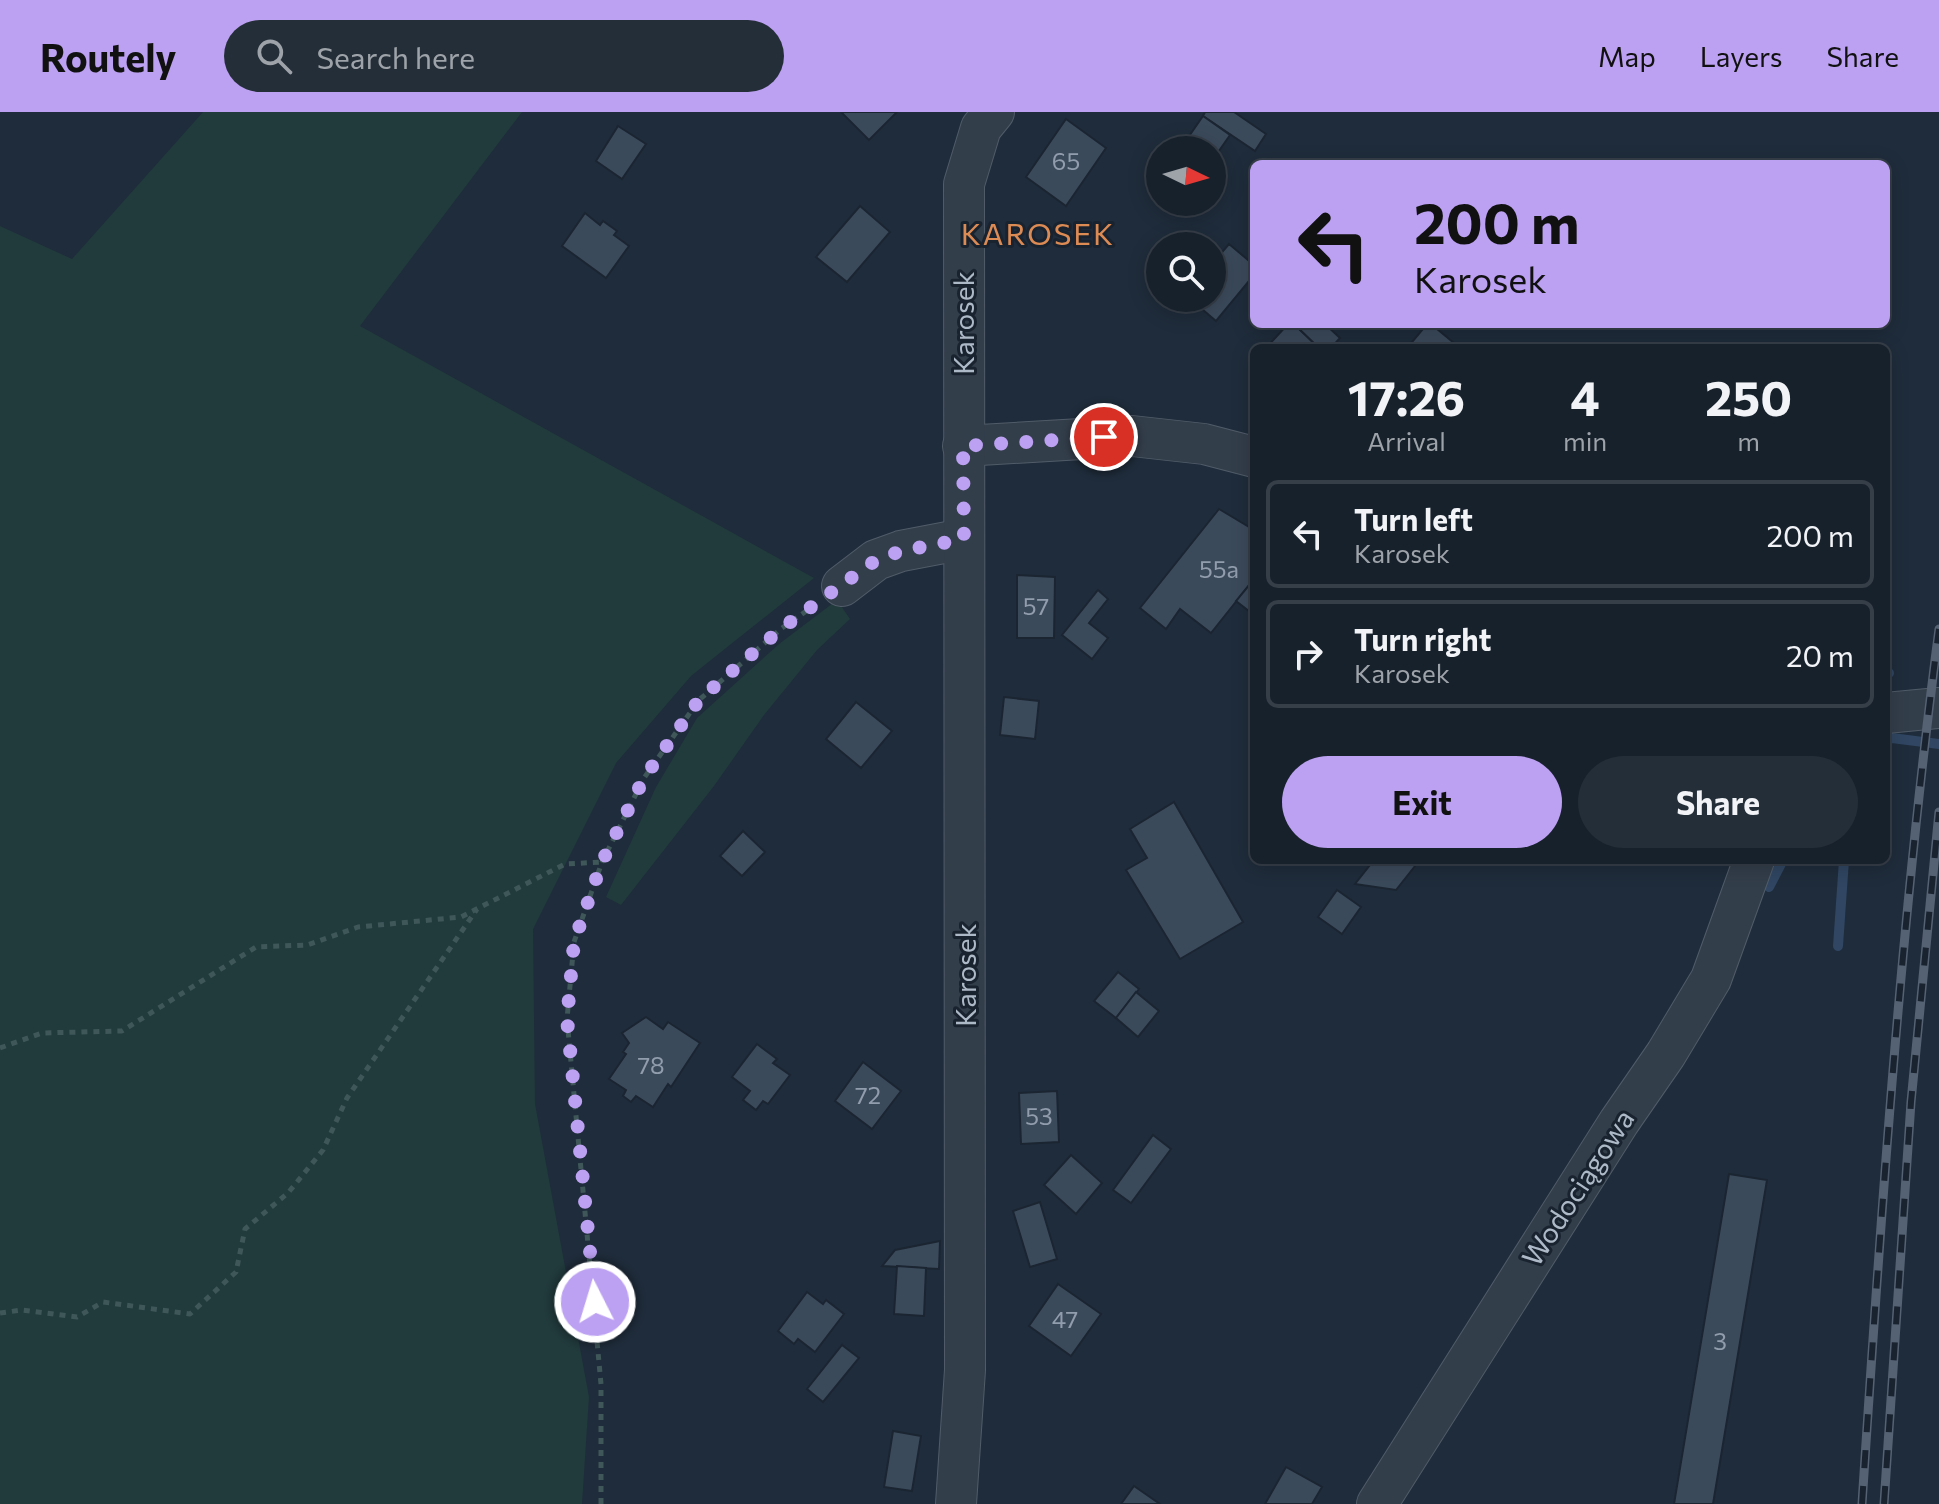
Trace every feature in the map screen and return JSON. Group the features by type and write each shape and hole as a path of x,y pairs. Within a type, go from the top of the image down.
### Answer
{"street":[{"name":"Karosek","path":"956,1504 965,1370 964,184 980,117"},
{"path":"963,446 1132,436 1204,444 1250,456"},
{"path":"842,586 876,560 901,551 964,539"},
{"path":"1890,713 1939,708"},
{"name":"Wodociągowa","path":"1377,1504 1711,979 1753,864"}],"path":[{"path":"601,1504 601,1384 567,1019 574,942 602,862 644,778 699,700 782,628 842,586"},
{"path":"0,1048 42,1033 122,1031 256,947 307,945 358,927 461,917 565,864 602,862"},
{"path":"0,1313 22,1310 77,1317 103,1302 190,1314 236,1272 245,1229 288,1193 323,1150 347,1098 477,909"}],"green space":[{"path":"203,112 522,112 360,326 814,578 691,676 616,763 533,929 535,1104 589,1397 582,1504 0,1504 0,226 72,259"},
{"path":"837,600 850,619 817,650 764,715 714,786 621,905 606,897 656,787 697,718 779,644"}],"building":[{"path":"841,112 897,112 869,140"},
{"path":"1205,112 1234,112 1266,134 1255,151 1203,116"},
{"path":"1203,116 1230,135 1226,141 1226,136 1189,136"},
{"path":"1066,119 1106,148 1066,206 1026,177"},
{"path":"618,126 646,144 622,179 596,161"},
{"path":"860,206 890,232 847,282 816,257"},
{"path":"585,213 600,225 603,221 617,231 614,235 629,246 606,278 562,246"},
{"path":"1229,244 1250,262 1250,280 1226,309 1226,248"},
{"path":"1205,312 1223,312 1216,321"},
{"path":"1284,328 1298,328 1315,344 1270,344"},
{"path":"1298,328 1329,328 1340,338 1335,344 1315,344"},
{"path":"1424,328 1436,328 1455,344 1410,344"},
{"path":"1219,509 1250,528 1250,584 1211,633 1180,609 1166,629 1140,608"},
{"path":"1017,575 1055,577 1054,638 1017,638"},
{"path":"1250,584 1250,612 1236,601"},
{"path":"1098,590 1108,599 1089,623 1108,638 1092,659 1062,635"},
{"path":"1004,697 1039,701 1035,739 1000,735"},
{"path":"856,702 892,731 861,768 826,739"},
{"path":"1174,802 1243,922 1180,959 1126,870 1147,858 1130,829"},
{"path":"743,831 765,852 742,876 720,856"},
{"path":"1371,864 1417,864 1396,890 1355,884"},
{"path":"1337,890 1361,907 1342,934 1318,917"},
{"path":"1118,972 1139,989 1116,1018 1094,1001"},
{"path":"1136,992 1159,1011 1138,1037 1116,1018"},
{"path":"646,1017 663,1029 668,1022 700,1043 671,1087 668,1084 653,1107 636,1096 631,1102 623,1096 626,1090 609,1079 626,1054 623,1052 629,1043 622,1033"},
{"path":"757,1044 777,1059 773,1063 790,1075 768,1104 763,1101 756,1110 743,1100 750,1091 732,1077"},
{"path":"863,1062 901,1091 872,1129 835,1101"},
{"path":"1057,1091 1059,1142 1021,1144 1019,1093"},
{"path":"1153,1135 1171,1149 1131,1203 1113,1190"},
{"path":"1071,1155 1102,1183 1076,1214 1044,1185"},
{"path":"1729,1174 1767,1180 1713,1504 1674,1504"},
{"path":"1040,1202 1057,1259 1030,1267 1013,1211"},
{"path":"940,1241 939,1269 882,1266 895,1250"},
{"path":"897,1266 926,1268 924,1316 894,1314"},
{"path":"1058,1284 1101,1314 1071,1356 1029,1326"},
{"path":"807,1292 823,1304 826,1300 844,1314 815,1352 798,1339 794,1344 778,1331"},
{"path":"842,1345 859,1358 823,1402 807,1389"},
{"path":"893,1431 921,1436 912,1491 884,1487"},
{"path":"1286,1467 1322,1487 1312,1504 1265,1504"},
{"path":"1134,1486 1160,1504 1121,1504"}],"waterway":[{"path":"1890,739 1939,744"},
{"path":"1769,887 1781,864"},
{"path":"1838,946 1844,864"}],"railway":[{"path":"1862,1504 1903,957 1939,629"},
{"path":"1884,1504 1911,1102 1939,812"}],"district":[{"name":"KAROSEK","path":"1038,235"}],"route":[{"path":"595,1302 567,1019 574,942 602,862 644,778 699,700 782,628 876,560 901,551 964,539 963,446 1104,437"}]}
